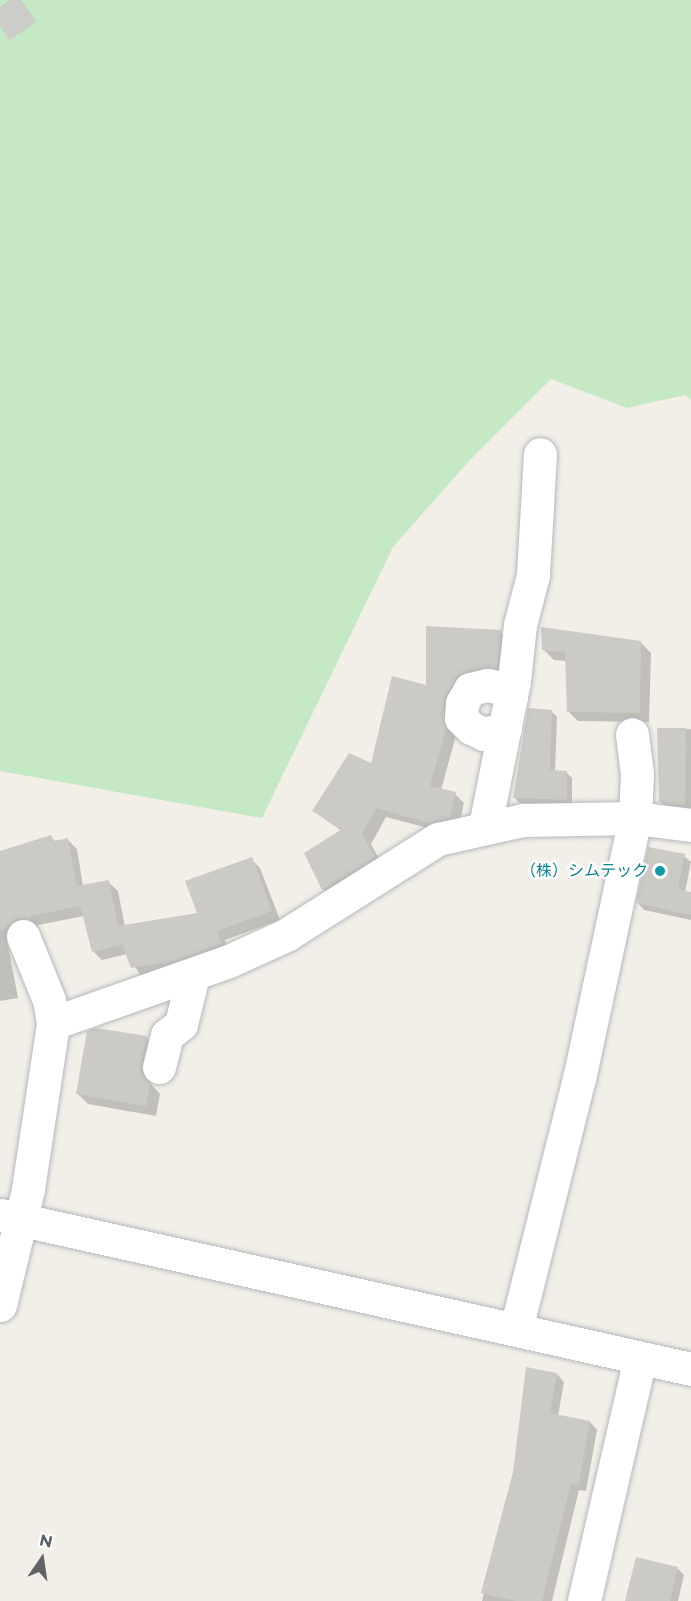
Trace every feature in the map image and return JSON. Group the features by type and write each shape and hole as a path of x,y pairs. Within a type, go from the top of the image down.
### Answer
{"street":[{"path":"485,826 508,713 520,625 533,575 540,454"},
{"path":"516,1329 579,1078 635,818 638,774 632,734"},
{"path":"53,1023 193,975 286,935 438,839 485,826 523,820 635,818 691,825"},
{"path":"0,1305 10,1217 53,1023 49,1000 23,936"},
{"path":"159,1067 167,1035 181,1024 193,975"},
{"path":"10,1217 691,1369"},
{"path":"584,1601 640,1358"}],"green space":[{"path":"0,0 691,0 691,400 685,395 627,408 551,379 468,462 393,547 262,818 0,771"}],"building":[{"path":"426,626 501,630 497,668 484,667 459,674 443,701 446,729 430,786 456,792 450,817 429,823 376,808 362,834 375,857 322,890 304,853 342,829 312,811 349,753 371,763 392,676 426,685"},
{"path":"541,627 641,641 640,713 567,712 565,652 542,650"},
{"path":"528,708 552,710 550,770 567,771 567,800 513,798"},
{"path":"657,728 686,728 685,805 659,802"},
{"path":"51,835 54,841 68,838 77,886 109,880 118,926 197,913 185,881 252,857 272,911 217,931 221,944 173,961 131,968 120,939 121,945 92,952 80,906 30,916 30,919 17,918 0,931 0,851"},
{"name":"（株）シムテック","path":"648,847 685,854 678,889 691,892 691,915 636,903"},
{"path":"96,1028 147,1036 141,1063 141,1073 150,1083 146,1106 76,1094 87,1031"},
{"path":"526,1367 557,1373 550,1413 590,1421 579,1484 571,1483 542,1601 516,1601 481,1593 513,1472"},
{"path":"636,1557 678,1567 670,1601 625,1601"}],"tunnel":[{"path":"0,26 39,0"}],"place":[{"name":"（株）シムテック","path":"660,871"}]}
